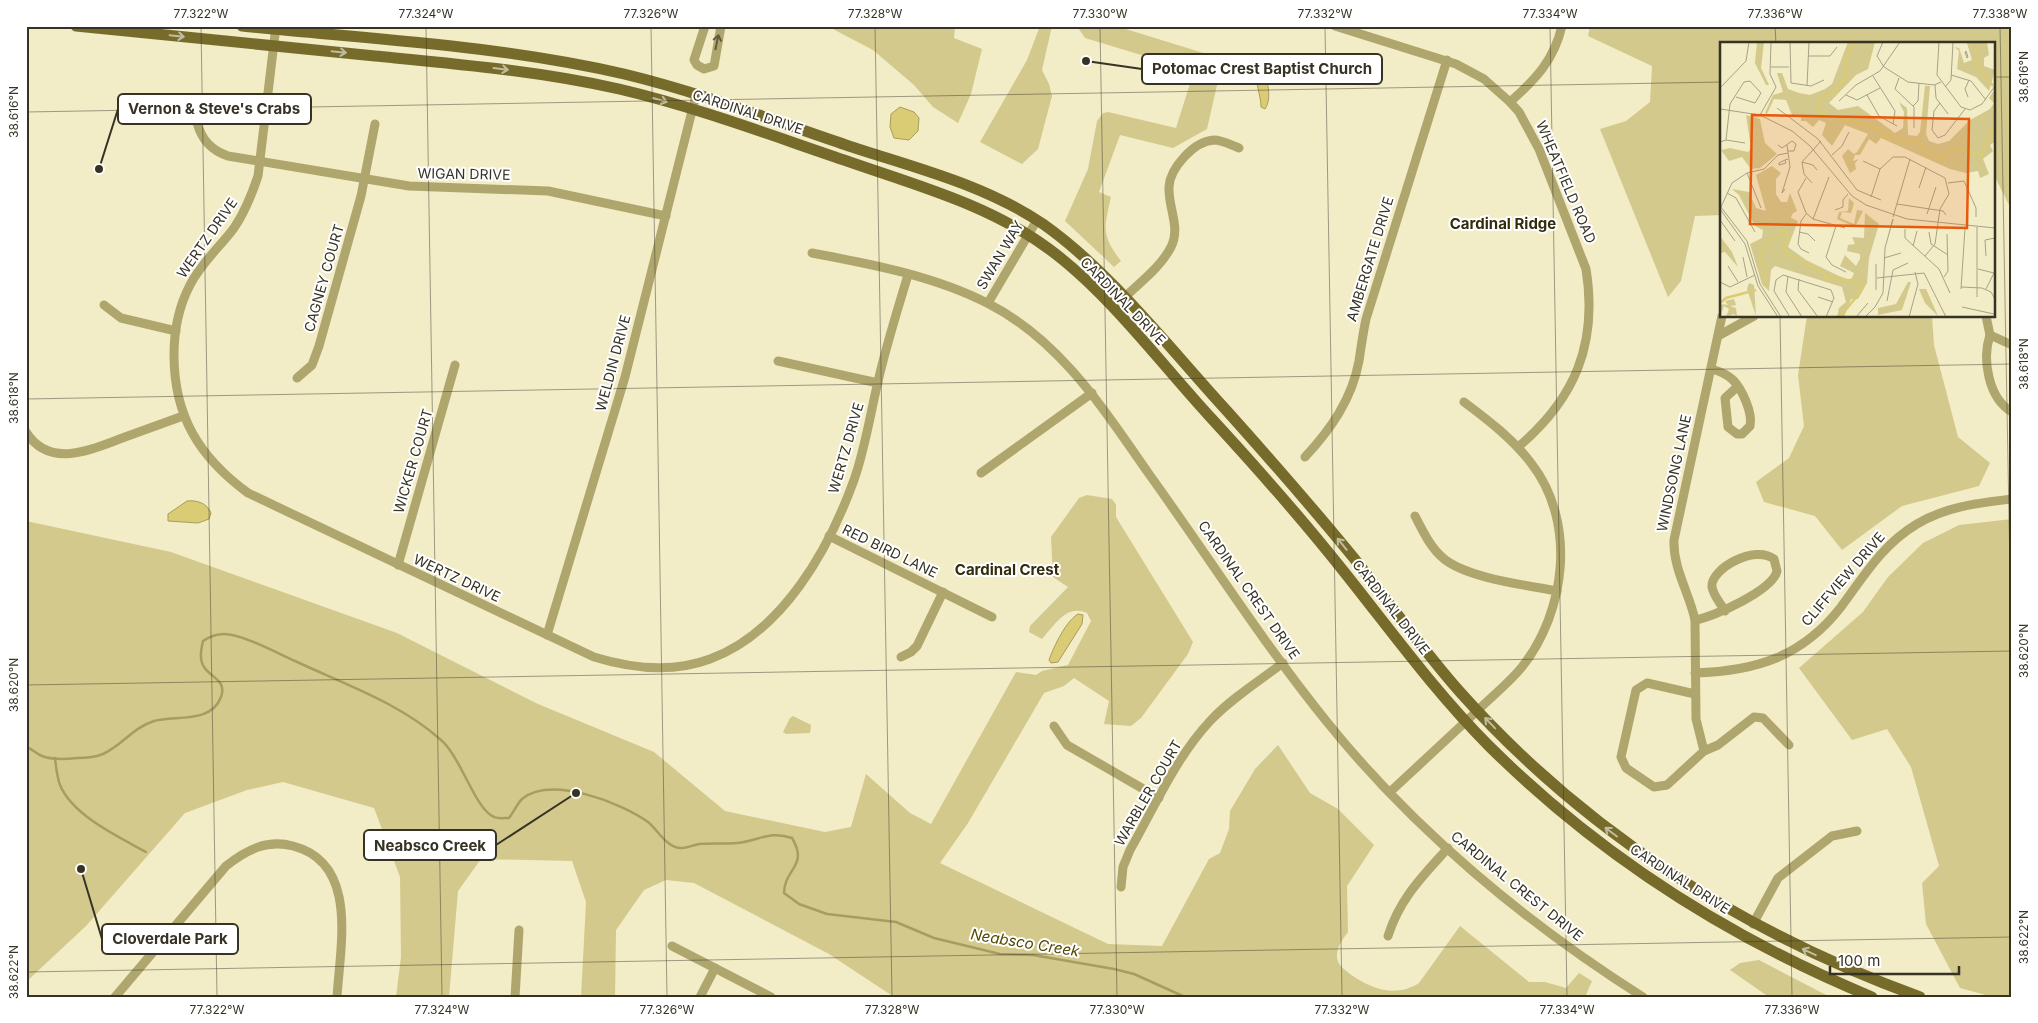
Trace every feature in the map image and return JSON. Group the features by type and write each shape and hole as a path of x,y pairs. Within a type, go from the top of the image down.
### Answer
{"main road":[{"name":"CARDINAL DRIVE","path":"76,26 468,65 548,76 618,89 692,110 956,198 986,211 1028,235 1063,260 1100,294 1241,450 1343,570 1415,663 1466,722 1546,799 1588,834 1658,885 1750,940 1872,997"},
{"name":"CARDINAL DRIVE","path":"242,26 534,57 624,74 696,95 949,179 991,196 1037,220 1092,264 1124,298 1315,511 1422,646 1478,710 1542,774 1607,828 1685,884 1753,924 1831,962 1920,997"}],"street":[{"path":"705,26 694,60 697,65 704,68 714,66 720,26"},
{"name":"WHEATFIELD ROAD","path":"1335,26 1447,60 1484,79 1519,112 1539,149 1581,252 1589,290 1590,309 1586,343 1570,388 1558,408 1518,447"},
{"path":"1510,102 1544,69 1558,43 1562,26"},
{"name":"WERTZ DRIVE","path":"275,28 261,161 256,185 245,210 235,226 207,259 190,285 183,300 176,330 174,369 176,389 183,416 208,457 232,481 248,493 594,657 628,665 667,667 710,659 736,645 769,619 797,587 829,536 854,478 908,275"},
{"name":"AMBERGATE DRIVE","path":"1306,457 1327,434 1348,395 1359,361 1366,319 1447,60"},
{"name":"WELDIN DRIVE","path":"547,635 625,377 696,95"},
{"name":"WIGAN DRIVE","path":"196,123 205,141 219,153 409,186 548,191 666,216"},
{"name":"CAGNEY COURT","path":"298,378 309,370 319,346 365,179 375,124"},
{"path":"1124,298 1162,260 1170,248 1175,227 1169,196 1172,174 1189,152 1206,142 1218,140 1239,148"},
{"name":"SWAN WAY","path":"988,303 1037,220"},
{"name":"CARDINAL CREST DRIVE","path":"812,253 908,275 962,292 988,303 1038,337 1057,354 1092,393 1326,722 1390,792 1448,848 1539,925 1643,997"},
{"path":"104,305 120,318 176,330"},
{"name":"WINDSONG LANE","path":"1695,694 1695,620 1675,563 1674,540 1722,318"},
{"path":"1718,336 1750,318"},
{"path":"1986,318 1990,335 1986,356 1994,392 2006,408 2012,412"},
{"path":"1990,335 2012,345"},
{"path":"778,361 878,383"},
{"name":"WICKER COURT","path":"398,565 455,364"},
{"path":"1711,369 1727,376 1737,387 1751,420 1746,430 1737,434 1728,428 1725,398 1737,387"},
{"path":"982,473 1092,393"},
{"path":"1390,792 1507,683 1533,651 1549,619 1557,591 1561,552 1556,516 1542,480 1532,463 1518,447 1464,402"},
{"path":"26,432 32,442 54,453 77,454 183,416"},
{"name":"CLIFFVIEW DRIVE","path":"1695,673 1752,668 1785,655 1800,646 1828,622 1871,565 1889,545 1910,529 1949,510 1977,503 2012,499"},
{"path":"1415,516 1433,548 1453,566 1471,573 1557,591"},
{"name":"RED BIRD LANE","path":"829,536 992,617"},
{"path":"1695,620 1725,611 1773,580 1777,571 1774,559 1765,555 1747,554 1735,560 1714,578 1713,592 1725,611"},
{"path":"901,657 911,652 917,646 943,592"},
{"name":"WARBLER COURT","path":"1121,887 1120,878 1126,858 1185,752 1211,720 1228,704 1284,663"},
{"path":"1704,751 1696,719 1695,694 1646,683 1639,687 1633,702 1621,757 1626,768 1654,787 1660,787 1680,776 1704,751 1718,745 1754,717 1763,718 1789,744"},
{"path":"1054,726 1067,745 1160,798"},
{"path":"1753,924 1778,878 1832,836 1857,831"},
{"path":"115,997 226,866 247,850 265,844 277,843 288,844 308,851 324,864 335,882 341,911 336,997"},
{"path":"1388,936 1399,907 1408,893 1448,848"},
{"path":"515,997 519,930"},
{"path":"672,946 771,997"},
{"path":"700,997 715,968"}],"shaded area":[{"path":"832,26 955,26 954,38 982,49 971,94 958,123 933,107 914,85 873,50 831,28"},
{"path":"1040,26 1052,26 1042,70 1049,84 1052,96 1038,149 1022,164 980,142 1027,60"},
{"path":"1077,26 1116,26 1223,59 1207,129 1173,148 1120,135 1099,192 1111,197 1106,231 1110,244 1121,261 1114,267 1065,221 1088,169 1097,121 1103,113 1108,112 1176,128 1194,71 1085,38"},
{"path":"1590,26 2007,26 2012,36 2012,211 1996,179 1996,42 1720,42 1720,215 1695,216 1681,281 1668,297 1600,129 1626,121 1650,102 1652,66 1588,36"},
{"path":"1261,73 1265,76 1268,84 1269,97 1265,109 1261,107 1257,81 1257,74"},
{"path":"900,107 914,112 919,118 918,131 909,140 894,138 890,127 891,114"},
{"path":"1807,318 1932,318 1934,345 1958,437 1990,463 1979,486 1902,506 1842,550 1815,516 1764,502 1756,482 1789,458 1804,426 1798,375"},
{"path":"1087,495 1112,499 1116,505 1116,517 1193,642 1188,654 1141,718 1131,726 1104,724 1109,701 1074,678 1064,686 1044,693 968,823 940,863 1108,944 1162,946 1209,859 1220,853 1229,829 1230,811 1255,769 1278,745 1310,793 1338,809 1374,845 1347,886 1348,932 1337,952 1337,959 1345,970 1366,984 1384,990 1393,991 1410,988 1419,983 1460,926 1529,982 1545,982 1566,988 1579,973 1592,981 1585,997 894,997 829,954 694,883 666,880 644,890 616,930 615,997 581,997 586,902 572,861 481,859 458,891 449,997 396,997 401,957 400,877 374,808 283,782 247,790 185,813 86,926 26,982 26,521 171,552 397,633 538,704 654,752 725,811 825,832 851,827 866,774 910,813 931,824 1016,672 1036,675 1042,671 1068,665 1091,621 1087,613 1073,611 1067,614 1056,622 1042,639 1029,632 1030,626 1068,587 1053,577 1051,537 1079,498"},
{"path":"187,501 194,501 204,505 211,513 209,519 198,523 168,521 168,514"},
{"path":"2012,519 2012,997 1993,997 1960,988 1926,924 1922,883 1939,866 1911,767 1887,729 1852,740 1799,668 1863,612 1888,577 1923,543 1959,525"},
{"path":"1078,614 1083,615 1082,624 1058,662 1051,663 1049,660 1061,634 1069,622"},
{"path":"793,716 811,725 810,733 786,734 783,732"},
{"path":"1759,960 1830,997 1769,997 1730,970 1740,963"}],"waterway":[{"name":"Neabsco Creek","path":"26,747 50,758 94,757 110,750 146,724 162,719 192,717 209,711 216,706 221,697 222,687 202,664 203,641 218,635 231,635 260,644 371,695 408,715 441,740 448,748 474,794 487,812 496,818 509,818 518,803 535,792 550,790 568,791 586,794 621,807 648,822 662,838 675,847 737,843 777,835 792,838 797,847 798,855 785,885 784,893 799,904 827,914 896,922 934,938 1000,954 1033,955 1114,969 1134,974 1185,997"},
{"path":"55,758 60,785 66,796 75,806 110,832 146,852"}],"place":[{"name":"Potomac Crest Baptist Church","path":"1086,61"},
{"name":"Vernon & Steve's Crabs","path":"99,169"},
{"name":"Neabsco Creek","path":"576,793"},
{"name":"Cloverdale Park","path":"81,869"}],"district":[{"name":"Cardinal Ridge","path":"1503,224"},
{"name":"Cardinal Crest","path":"1007,570"}]}
